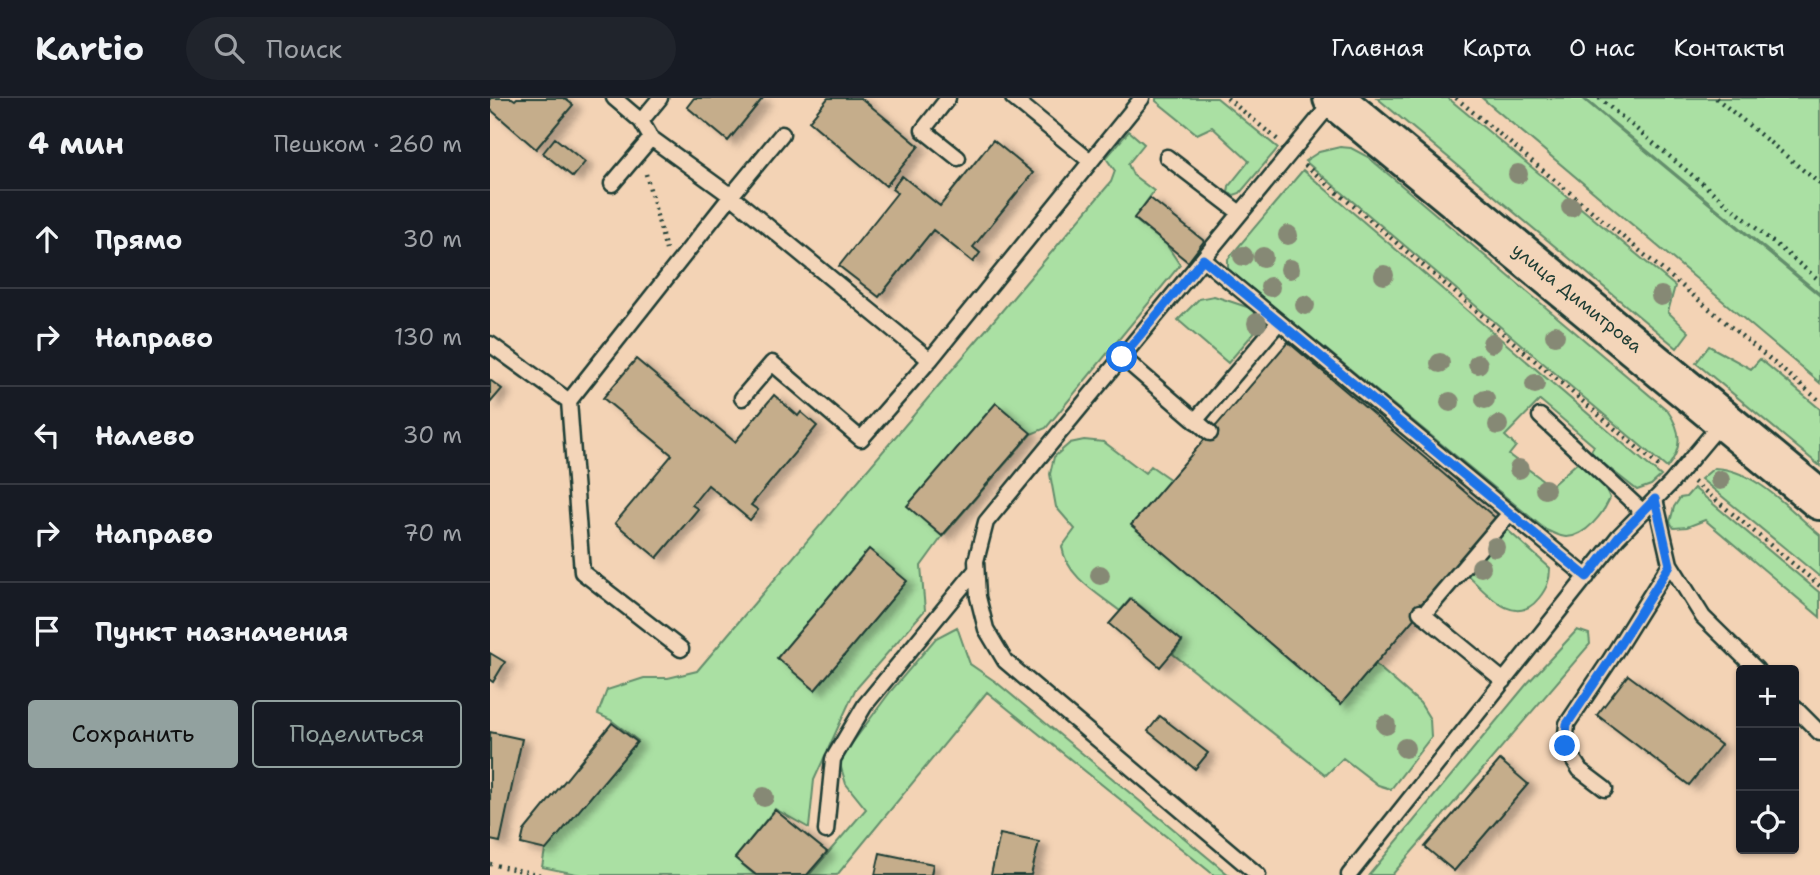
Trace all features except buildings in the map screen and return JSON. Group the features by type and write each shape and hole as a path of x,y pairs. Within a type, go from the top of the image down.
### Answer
{"main road":[{"name":"улица Димитрова","path":"1334,99 1820,500"}],"lane":[{"path":"614,98 641,121 650,138 731,196 930,360"},
{"path":"641,121 660,98"},
{"path":"948,98 923,130 958,158"},
{"path":"1013,98 1090,160"},
{"path":"742,398 772,363 861,439 930,360 1142,98"},
{"path":"1258,875 1005,661 986,629 978,597 976,561 986,522 1334,99"},
{"path":"681,649 582,572 569,401 782,134"},
{"path":"612,184 650,138"},
{"path":"1167,157 1241,213"},
{"path":"1203,259 1587,577"},
{"path":"1195,421 1279,322"},
{"path":"490,344 569,401"},
{"path":"1122,357 1210,433"},
{"path":"1540,415 1643,512"},
{"path":"1349,875 1618,537 1676,476 1724,419"},
{"path":"1655,499 1670,565 1703,617 1752,665"},
{"path":"1504,681 1422,613 1510,513"},
{"path":"1605,789 1580,770 1565,746 1567,724 1670,565"},
{"path":"826,831 833,759 865,705 976,570"},
{"path":"1799,712 1820,733"}],"path":[{"path":"1227,98 1665,471 1698,484 1820,586"},
{"path":"1456,98 1820,401"},
{"path":"1599,98 1820,281"},
{"path":"1716,98 1820,184"},
{"path":"640,150 672,271"},
{"path":"490,864 541,875"}],"green space":[{"path":"1156,98 1217,98 1278,148 1240,193 1228,193 1229,186 1249,161 1212,127 1197,134 1156,101"},
{"path":"1377,98 1448,98 1675,286 1668,312 1689,332 1677,348"},
{"path":"1482,98 1582,98 1820,296 1820,383"},
{"path":"1584,98 1820,98 1820,294"},
{"path":"1129,131 1144,144 1128,164 1133,175 1154,191 1134,219 1166,244 1180,265 1046,428 1031,434 942,537 921,566 925,610 855,690 814,780 809,828 775,809 735,858 755,875 581,875 542,867 545,850 638,741 611,720 598,714 607,690 644,678 668,678 697,671 1111,182 1115,171 1106,158"},
{"path":"1340,147 1351,148 1368,157 1667,410 1676,425 1679,439 1676,453 1667,468 1305,161 1319,152"},
{"path":"1303,170 1661,476 1651,485 1637,490 1590,453 1594,446 1540,400 1505,436 1516,446 1509,455 1551,486 1577,463 1597,477 1610,498 1603,511 1581,533 1567,537 1546,530 1228,269 1228,259"},
{"path":"1214,296 1250,308 1265,320 1228,363 1178,320 1199,299"},
{"path":"1709,346 1751,369 1760,359 1820,409 1820,466 1696,363"},
{"path":"1084,440 1104,442 1145,473 1151,466 1171,480 1132,526 1341,703 1375,664 1420,703 1430,719 1431,737 1391,789 1378,785 1343,758 1326,775 1173,654 1182,642 1131,598 1120,611 1076,576 1062,547 1075,529 1056,507 1050,474 1054,457 1070,443"},
{"path":"1714,468 1744,475 1758,483 1820,535 1820,577 1701,479"},
{"path":"1694,488 1820,593 1820,617 1705,520 1687,527 1674,528 1670,522 1674,507 1680,498 1686,497"},
{"path":"1503,526 1550,568 1548,584 1542,594 1529,607 1520,610 1500,604 1465,573"},
{"path":"957,627 970,664 996,682 1229,875 1214,875 987,692 837,875 809,875 866,809 846,784 839,761 890,692 936,638"},
{"path":"1577,630 1589,634 1590,644 1392,875 1369,875 1526,685"}],"route":[{"path":"1122,357 1203,259 1587,577 1618,537 1655,499 1670,565 1567,724 1565,746"}]}
